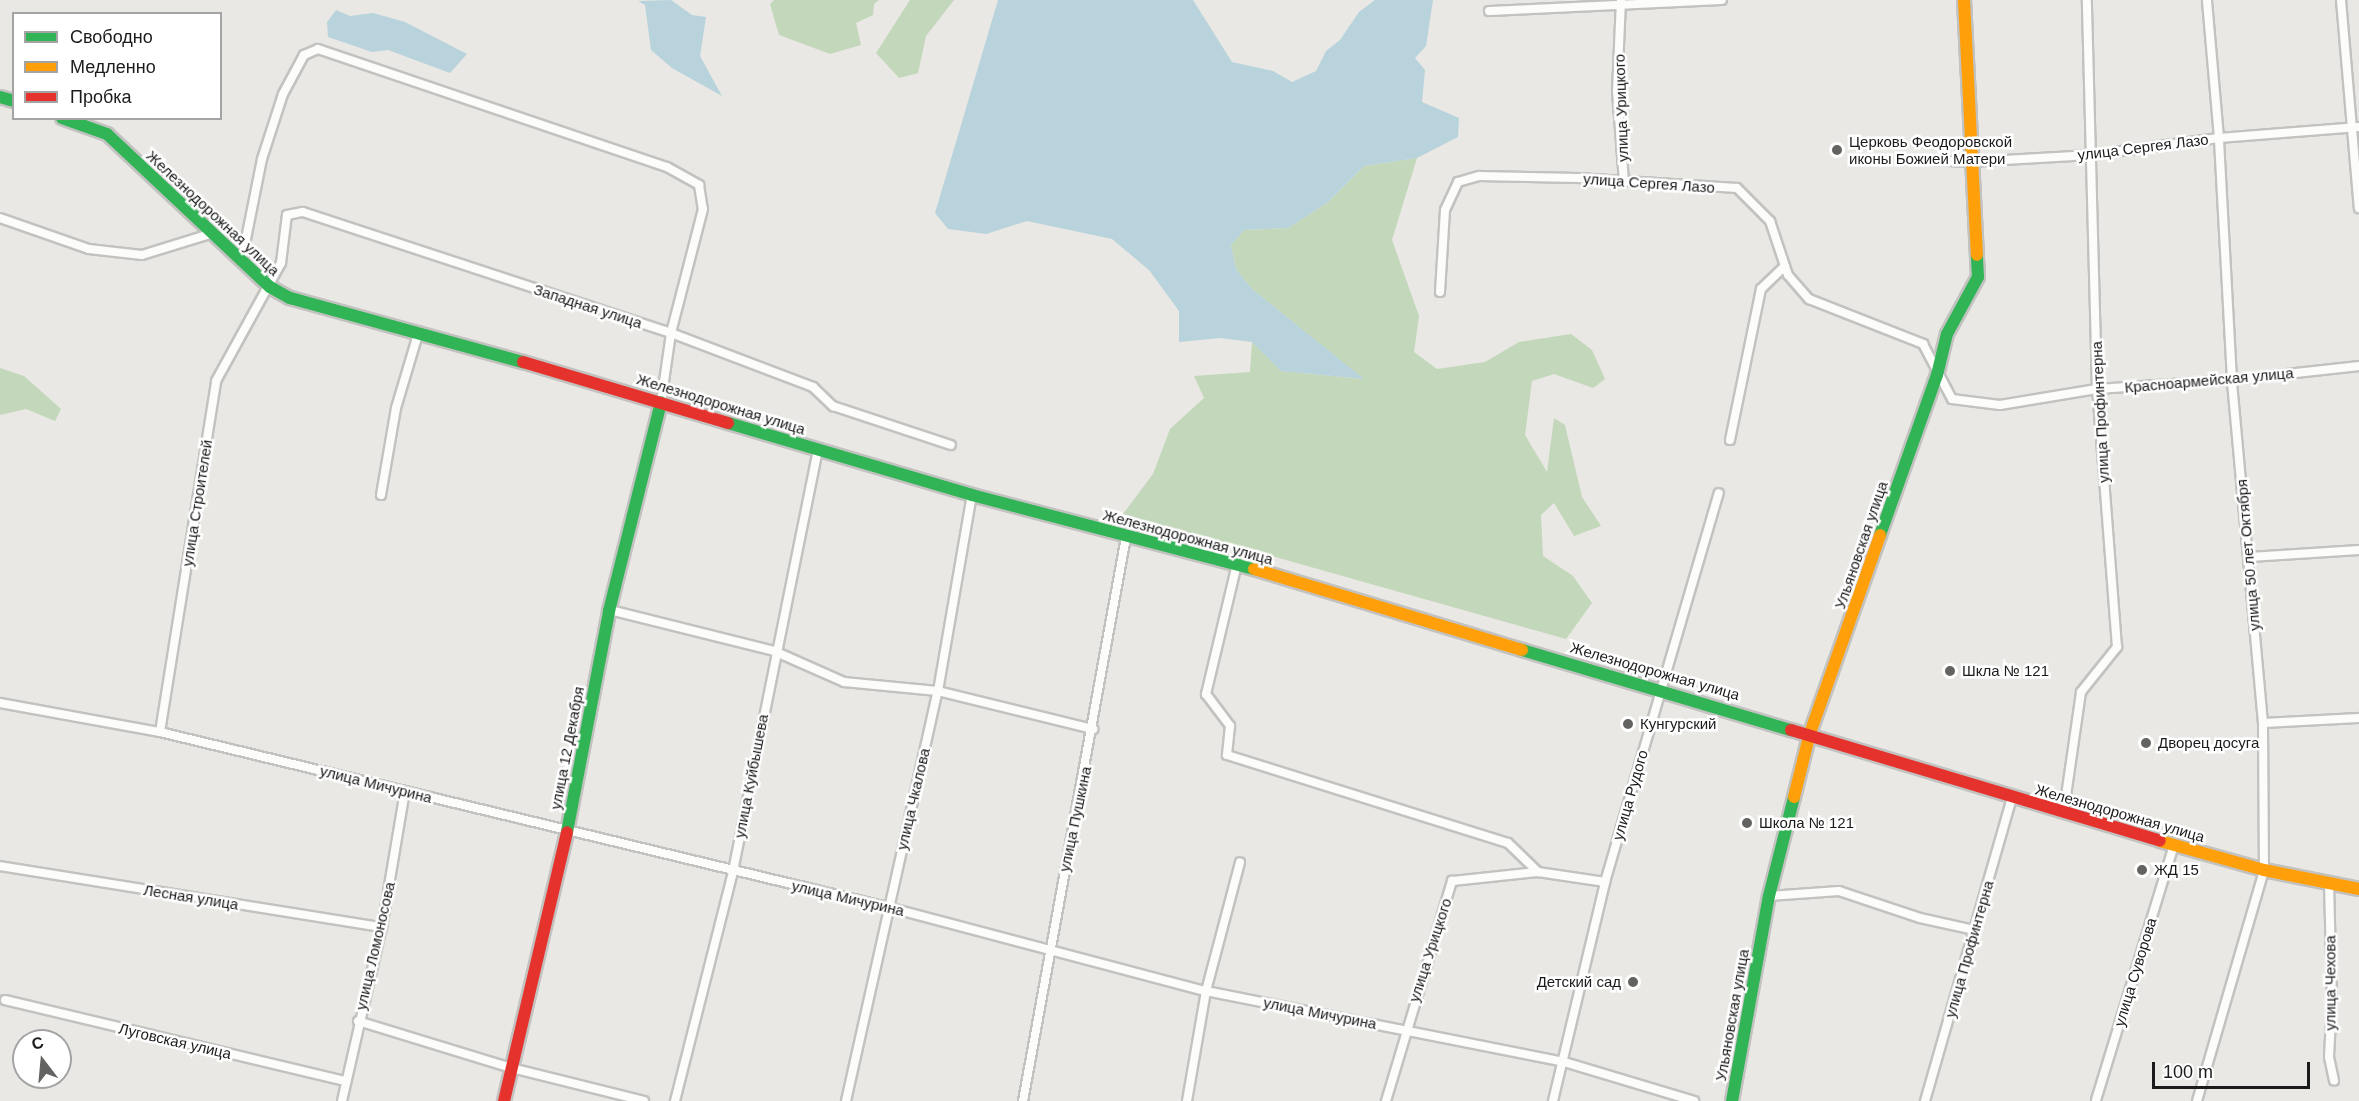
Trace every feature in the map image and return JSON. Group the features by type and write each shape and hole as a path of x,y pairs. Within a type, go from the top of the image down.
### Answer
{"street":[{"path":"1490,11 1621,2 1722,0"},
{"name":"Ульяновская улица","path":"1732,1101 1769,896 1810,733 1937,375 1947,334 1978,277 1970,162 1964,0"},
{"name":"улица Профинтерна","path":"2064,810 2081,692 2117,647 2097,389 2087,0"},
{"name":"улица 50 лет Октября","path":"2197,1101 2264,870 2263,723 2250,556 2232,381 2219,138 2207,0"},
{"path":"2341,0 2356,127 2359,208"},
{"name":"улица Урицкого","path":"1621,2 1617,91 1624,181"},
{"path":"242,259 262,159 283,94 304,55 318,49 667,167 699,185 703,209 671,333 661,402"},
{"name":"Железнодорожная улица","path":"68,120 107,134 270,287 290,298 419,331 972,495 1126,537 1237,564 1661,688 2012,797 2064,810 2264,870 2359,889"},
{"name":"улица Сергея Лазо","path":"1926,160 1970,162 2091,155 2219,138 2356,127"},
{"name":"улица Сергея Лазо","path":"1440,292 1445,210 1458,182 1479,176 1737,188 1770,221 1787,271"},
{"name":"Западная улица","path":"270,287 281,263 287,215 303,212 671,333 813,387 833,406 951,445"},
{"path":"0,218 88,249 142,255 213,233"},
{"path":"1730,440 1761,289 1787,271"},
{"name":"Красноармейская улица","path":"1787,271 1809,299 1923,344 1937,375 1952,399 2000,405 2097,389 2232,381 2359,366"},
{"name":"улица Строителей","path":"160,732 216,381 270,287"},
{"path":"381,495 396,408 419,331"},
{"name":"улица 12 Декабря","path":"504,1101 567,832 610,610 661,402"},
{"name":"улица Куйбышева","path":"675,1101 733,871 774,651 818,449"},
{"name":"улица Рудого","path":"1552,1101 1605,882 1719,493"},
{"name":"улица Чкалова","path":"846,1101 938,691 972,495"},
{"name":"улица Пушкина","path":"1023,1101 1048,950 1094,729 1126,537"},
{"path":"2250,556 2359,550"},
{"path":"1237,564 1206,694 1230,726 1227,755 1508,843 1538,872 1605,882"},
{"path":"610,610 774,651 844,682 938,691 1094,729"},
{"name":"улица Мичурина","path":"0,703 160,732 567,832 888,906 1206,991 1561,1061 1694,1101"},
{"path":"2263,723 2359,718"},
{"name":"улица Ломоносова","path":"342,1101 358,1021 382,927 405,791"},
{"name":"улица Профинтерна","path":"1925,1101 2012,797"},
{"name":"улица Суворова","path":"2096,1100 2174,844"},
{"path":"1187,1101 1206,991 1240,862"},
{"name":"Лесная улица","path":"0,866 382,927"},
{"name":"улица Урицкого","path":"1386,1101 1405,1029 1452,881 1538,872"},
{"name":"улица Чехова","path":"2329,884 2332,1001 2328,1057 2334,1080"},
{"path":"1769,896 1839,891 1920,918 1974,930"},
{"name":"Луговская улица","path":"5,1000 346,1081"},
{"path":"358,1021 512,1068 644,1101"}],"green space":[{"path":"774,0 879,0 874,4 873,15 856,23 861,45 830,54 779,35 770,4"},
{"path":"910,0 954,0 926,36 918,73 899,78 876,53"},
{"path":"1417,158 1392,240 1419,316 1414,352 1437,369 1485,362 1519,342 1571,334 1592,350 1605,379 1593,388 1554,374 1532,381 1525,435 1547,472 1554,418 1565,425 1582,497 1601,526 1574,536 1554,503 1541,515 1543,556 1573,576 1592,603 1566,639 1123,514 1153,474 1170,429 1204,398 1194,376 1250,372 1252,342 1282,371 1363,379 1252,289 1236,269 1231,245 1244,230 1288,228 1327,203 1364,166"},
{"path":"0,368 24,376 61,409 55,421 26,409 0,415"}],"water":[{"path":"671,0 692,15 706,17 700,56 722,96 672,68 651,50 645,5 638,1"},
{"path":"998,0 1193,0 1232,62 1273,71 1292,82 1316,71 1326,51 1340,40 1359,12 1375,0 1433,0 1426,46 1415,58 1425,70 1422,102 1459,118 1458,137 1417,158 1364,166 1327,203 1288,228 1244,230 1231,245 1236,269 1252,289 1364,379 1281,371 1252,342 1220,338 1179,342 1179,311 1149,270 1112,239 1027,221 986,234 948,229 935,213"},
{"path":"336,10 350,16 373,13 405,22 467,54 450,73 388,50 372,52 328,37 327,22"}],"traffic: fast":[{"path":"0,97 12,100"},
{"path":"68,120 107,134 270,287 290,298 523,362"},
{"path":"1880,535 1937,375 1947,334 1978,277 1977,255"},
{"path":"567,832 609,611 661,402"},
{"path":"728,423 972,495 1254,569"},
{"path":"1522,650 1791,730"},
{"path":"1732,1101 1769,896 1794,797"}],"traffic: slow":[{"path":"1964,0 1977,255"},
{"path":"1794,797 1810,733 1880,535"},
{"path":"1254,569 1522,650"},
{"path":"2160,841 2264,870 2359,889"}],"traffic: jam":[{"path":"523,362 728,423"},
{"path":"1791,730 2160,841"},
{"path":"504,1101 567,832"}],"place":[{"name":"Церковь Феодоровской иконы Божией Матери","path":"1837,150"},
{"name":"Шкла № 121","path":"1950,671"},
{"name":"Кунгурский","path":"1628,724"},
{"name":"Дворец досуга","path":"2146,743"},
{"name":"Школа № 121","path":"1747,823"},
{"name":"ЖД 15","path":"2142,870"},
{"name":"Детский сад","path":"1633,982"}]}
